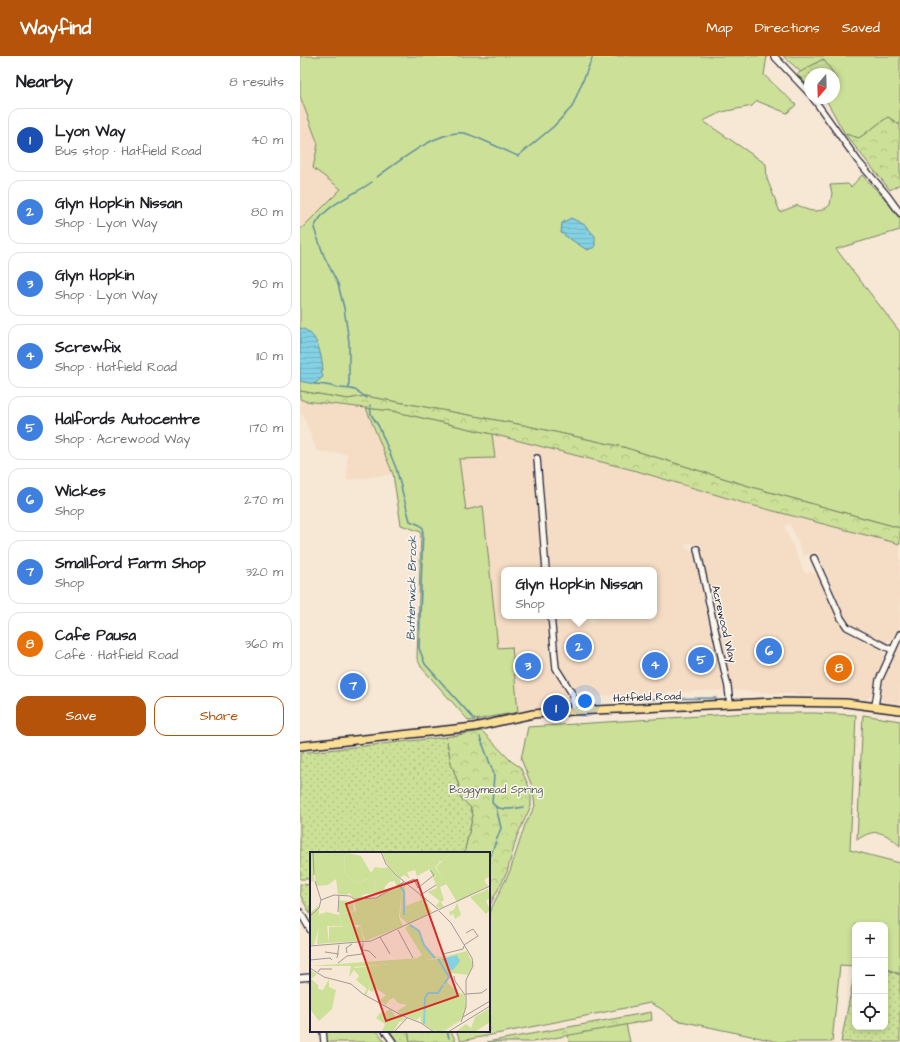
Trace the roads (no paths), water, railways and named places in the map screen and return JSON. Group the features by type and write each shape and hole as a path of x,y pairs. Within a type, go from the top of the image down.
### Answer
{"main road":[{"name":"Hatfield Road","path":"300,746 474,727 533,714 573,711 808,702 875,706 900,710"}],"street":[{"path":"774,56 804,88"},
{"path":"817,104 858,161 900,213"},
{"path":"537,458 546,567"},
{"name":"Acrewood Way","path":"697,549 728,687 730,704"},
{"path":"814,558 841,618 847,627 892,650"},
{"path":"551,619 556,668 573,695 573,711"},
{"path":"875,706 879,680 900,634"},
{"path":"301,917 310,930"},
{"path":"300,978 310,977"},
{"path":"323,1032 324,1042"},
{"path":"386,1032 393,1042"}],"water":[{"path":"571,218 585,225 595,236 595,247 587,250 561,233 562,223"},
{"path":"300,328 311,334 318,344 320,351 323,370 321,371 323,377 314,384 300,381"}],"waterway":[{"name":"Butterwick Brook","path":"377,177 418,148 442,136 453,133 469,134 518,156 553,127 572,107 593,56"},
{"name":"Butterwick Brook","path":"349,388 349,342 344,308 338,284 324,256 314,228 319,220 332,207 372,182"},
{"path":"314,384 353,389 367,398"},
{"name":"Butterwick Brook","path":"370,405 371,414 379,427 396,468 410,521 420,525 423,528 419,648 425,664 474,719"},
{"path":"649,699 716,698"},
{"name":"Butterwick Brook","path":"480,737 494,774 492,803 502,809 523,807"},
{"name":"Butterwick Brook","path":"490,857 501,828 496,807"},
{"name":"Butterwick Brook","path":"447,1032 449,1038"}],"place":[{"name":"Glyn Hopkin Nissan","path":"579,647"},
{"name":"Wickes","path":"769,651"},
{"name":"Halfords Autocentre","path":"701,660"},
{"name":"Screwfix","path":"655,665"},
{"name":"Glyn Hopkin","path":"528,666"},
{"name":"Cafe Pausa","path":"839,668"},
{"name":"Smallford Farm Shop","path":"353,686"},
{"name":"Lyon Way","path":"556,708"}],"park label":[{"name":"Boggymead Spring","path":"496,789"}]}
